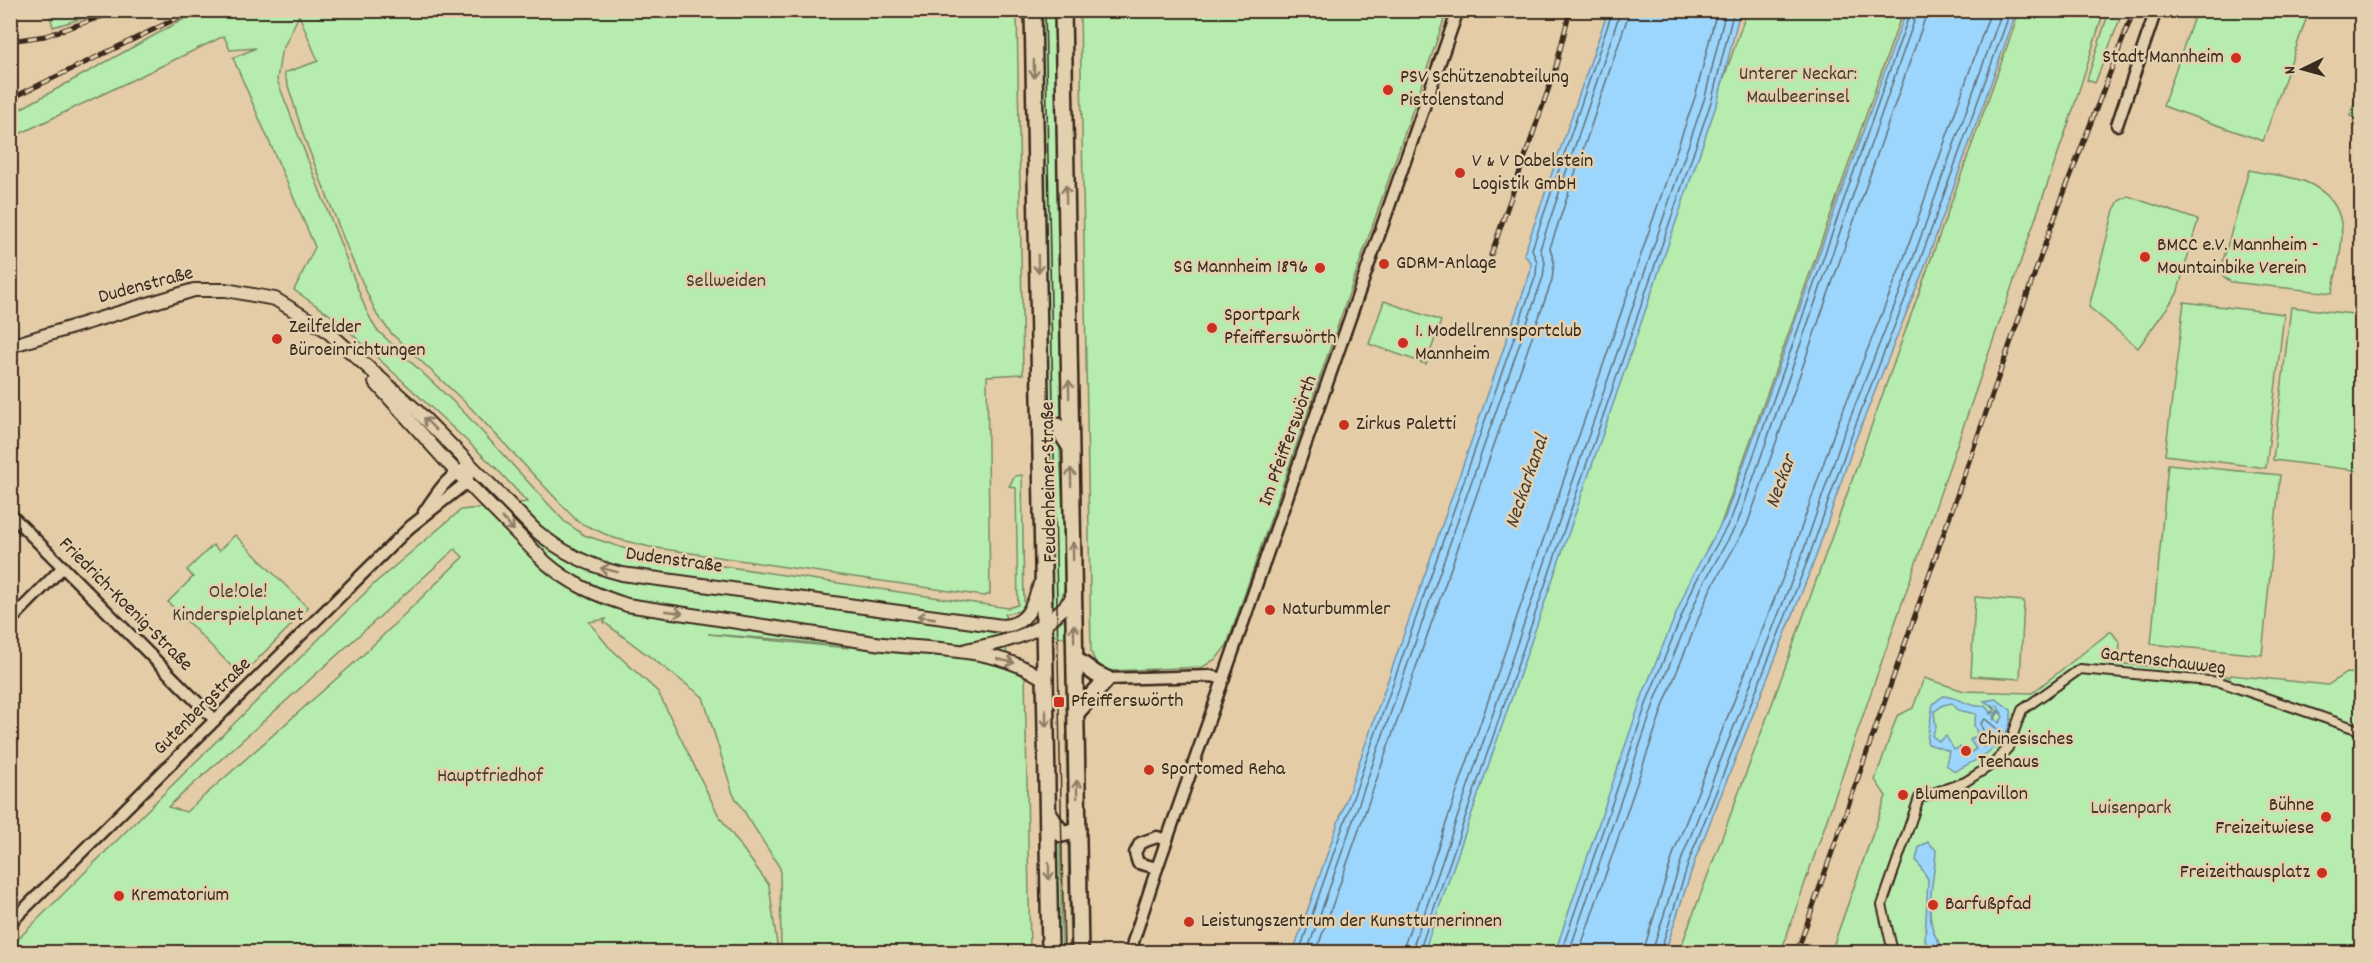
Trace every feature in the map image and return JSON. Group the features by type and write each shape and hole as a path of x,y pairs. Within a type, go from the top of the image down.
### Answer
{"main road":[{"name":"Feudenheimer Straße","path":"1033,10 1050,952"},
{"name":"Feudenheimer Straße","path":"1063,10 1080,952"},
{"path":"1041,429 1057,426 1070,447"},
{"path":"1075,659 1107,679 1076,713"},
{"path":"1048,812 1059,833 1066,834 1078,830"}],"street":[{"name":"Im Pfeifferswörth","path":"1133,952 1133,942 1157,868 1458,10"},
{"path":"2117,125 2156,10"},
{"name":"Dudenstraße","path":"10,346 194,291 226,290 275,299 308,317 417,411 552,545 596,567 622,574 1002,626 1012,626 1030,612 1043,574"},
{"name":"Dudenstraße","path":"349,351 456,471 545,562 560,575 592,594 627,606 878,643 962,651 1014,662 1046,681"},
{"path":"456,471 471,466"},
{"path":"467,482 471,466"},
{"name":"Gutenbergstraße","path":"422,516 443,484 456,471"},
{"name":"Gutenbergstraße","path":"10,923 422,516 454,495 467,482"},
{"name":"Friedrich-Koenig-Straße","path":"10,514 215,720"},
{"path":"10,621 63,567"},
{"path":"1044,626 1074,596"},
{"name":"Dudenstraße","path":"962,651 1010,640 1044,626"},
{"name":"Gartenschauweg","path":"1893,952 1882,904 1919,798 1965,782 1993,764 2008,748 2022,710 2080,669 2220,682 2361,731"},
{"path":"1107,679 1211,676 1224,679"},
{"path":"1157,868 1138,863 1135,853 1140,843 1157,837 1167,840"}],"green space":[{"path":"49,10 107,11 53,27"},
{"path":"205,11 1017,11 1023,374 987,376 990,594 984,596 650,547 614,538 578,522 469,406 392,334 377,315 350,255 304,137 284,73 318,61 299,15 281,53 277,80 366,310 376,329 462,410 564,521 584,535 641,554 1008,608 1018,605 1016,488 1009,486 1015,476 1022,475 1024,605 1019,611 1005,614 1008,635 1006,636 1007,668 1025,673 1030,952 781,952 780,868 733,794 703,697 604,622 606,619 589,622 608,646 658,692 719,816 769,885 778,952 11,952 11,946 376,582 461,510 497,506 475,480 502,505 527,502 496,468 336,319 294,290 315,247 233,58 256,48 230,50 224,36 11,138 11,114 186,18","holes":["455,549 463,557 362,656 186,812 168,807","708,634 787,640 849,648"]},
{"path":"1038,11 1057,11 1064,420 1046,417"},
{"path":"1068,11 1071,11 1079,447 1076,447"},
{"name":"Sportpark Pfeifferswörth","path":"1080,11 1447,11 1227,645 1217,658 1203,667 1109,671 1097,664 1091,651"},
{"name":"Unterer Neckar: Maulbeerinsel","path":"1747,11 1903,11 1569,952 1423,952"},
{"path":"2016,11 2104,11 2071,116 1781,952 1679,952 1772,704 2015,24"},
{"path":"2109,11 2123,11 2095,83 2087,80"},
{"name":"Stadt Mannheim","path":"2196,11 2309,11 2263,141 2163,106"},
{"path":"2361,82 2362,120 2350,116"},
{"path":"2249,170 2294,178 2308,183 2324,193 2334,204 2340,217 2342,231 2339,261 2332,293 2231,282 2223,276 2221,268"},
{"name":"BMCC e.V. Mannheim - Mountainbike Verein","path":"2128,196 2198,220 2177,294 2138,348 2089,307 2114,210 2119,201"},
{"path":"1384,301 1441,321 1426,364 1369,344"},
{"path":"2184,302 2284,314 2266,468 2165,455"},
{"path":"2291,307 2361,315 2361,471 2273,460"},
{"path":"1050,432 1059,435 1067,572 1063,594 1051,614 1047,436"},
{"path":"2168,464 2280,475 2262,655 2151,644"},
{"name":"Ole!Ole! Kinderspielplanet","path":"235,535 308,608 241,676 168,602 193,577 187,570 213,545 219,551"},
{"path":"1975,597 2024,601 2020,679 1971,676"},
{"path":"1065,618 1065,638 1051,634 1051,630"},
{"name":"Luisenpark","path":"2111,631 2120,643 2119,657 2125,664 2219,673 2230,677 2231,675 2328,685 2346,673 2361,674 2361,952 1831,952 1886,796 1875,780 1897,716 1913,708 1924,678 1964,691 2032,693"},
{"path":"1066,736 1070,738 1072,829 1068,830"},
{"path":"1054,838 1060,840 1062,952 1056,952"},
{"path":"1072,840 1074,952 1070,952 1068,841"}],"water":[{"name":"Neckarkanal","path":"1608,11 1740,11 1718,100 1424,952 1293,952 1530,273 1531,263 1524,254"},
{"name":"Neckar","path":"1906,11 2014,11 2013,22 1924,269 1855,441 1815,559 1695,860 1665,952 1555,952 1643,694 1690,580 1725,517"},
{"path":"1943,696 1985,706 1999,723 2003,717 1997,705 1992,706 1984,701 1996,699 2011,710 2007,732 2001,741 1984,755 1955,771 1946,765 1949,751 1928,744 1933,704","holes":["1952,703 1958,710 1976,714 1974,725 1978,735 1970,740 1976,749 1965,756 1960,747 1954,750 1946,736 1939,741 1932,736 1936,727 1934,712 1943,705"]},
{"path":"1928,842 1936,850 1930,905 1933,931 1939,942 1949,952 1930,952 1925,940 1928,879 1916,860 1919,847"}],"waterway":[{"path":"1992,706 1995,709"},
{"path":"1994,719 1998,711 2001,713"},
{"path":"1990,713 1994,712"}],"tram line":[{"path":"1045,10 1064,952"}],"railway":[{"path":"10,41 45,36 121,10"},
{"path":"10,99 194,10"},
{"path":"1491,255 1555,70 1570,10"},
{"path":"1797,952 2051,227 2134,10"}],"place":[{"name":"Stadt Mannheim","path":"2236,58"},
{"name":"PSV Schützenabteilung Pistolenstand","path":"1388,90"},
{"name":"V & V Dabelstein Logistik GmbH","path":"1460,173"},
{"name":"BMCC e.V. Mannheim - Mountainbike Verein","path":"2145,257"},
{"name":"GDRM-Anlage","path":"1384,264"},
{"name":"SG Mannheim 1896","path":"1320,268"},
{"name":"Sportpark Pfeifferswörth","path":"1212,328"},
{"name":"Zeilfelder Büroeinrichtungen","path":"277,339"},
{"name":"1. Modellrennsportclub Mannheim","path":"1403,343"},
{"name":"Zirkus Paletti","path":"1344,425"},
{"name":"Naturbummler","path":"1270,610"},
{"name":"Pfeifferswörth","path":"1059,702"},
{"name":"Chinesisches Teehaus","path":"1966,751"},
{"name":"Sportomed Reha","path":"1149,770"},
{"name":"Blumenpavillon","path":"1903,795"},
{"name":"Bühne Freizeitwiese","path":"2326,817"},
{"name":"Freizeithausplatz","path":"2322,873"},
{"name":"Krematorium","path":"119,896"},
{"name":"Barfußpfad","path":"1933,905"},
{"name":"Leistungszentrum der Kunstturnerinnen","path":"1189,922"}],"park label":[{"name":"Sellweiden","path":"726,282"},
{"name":"Hauptfriedhof","path":"490,777"}]}
